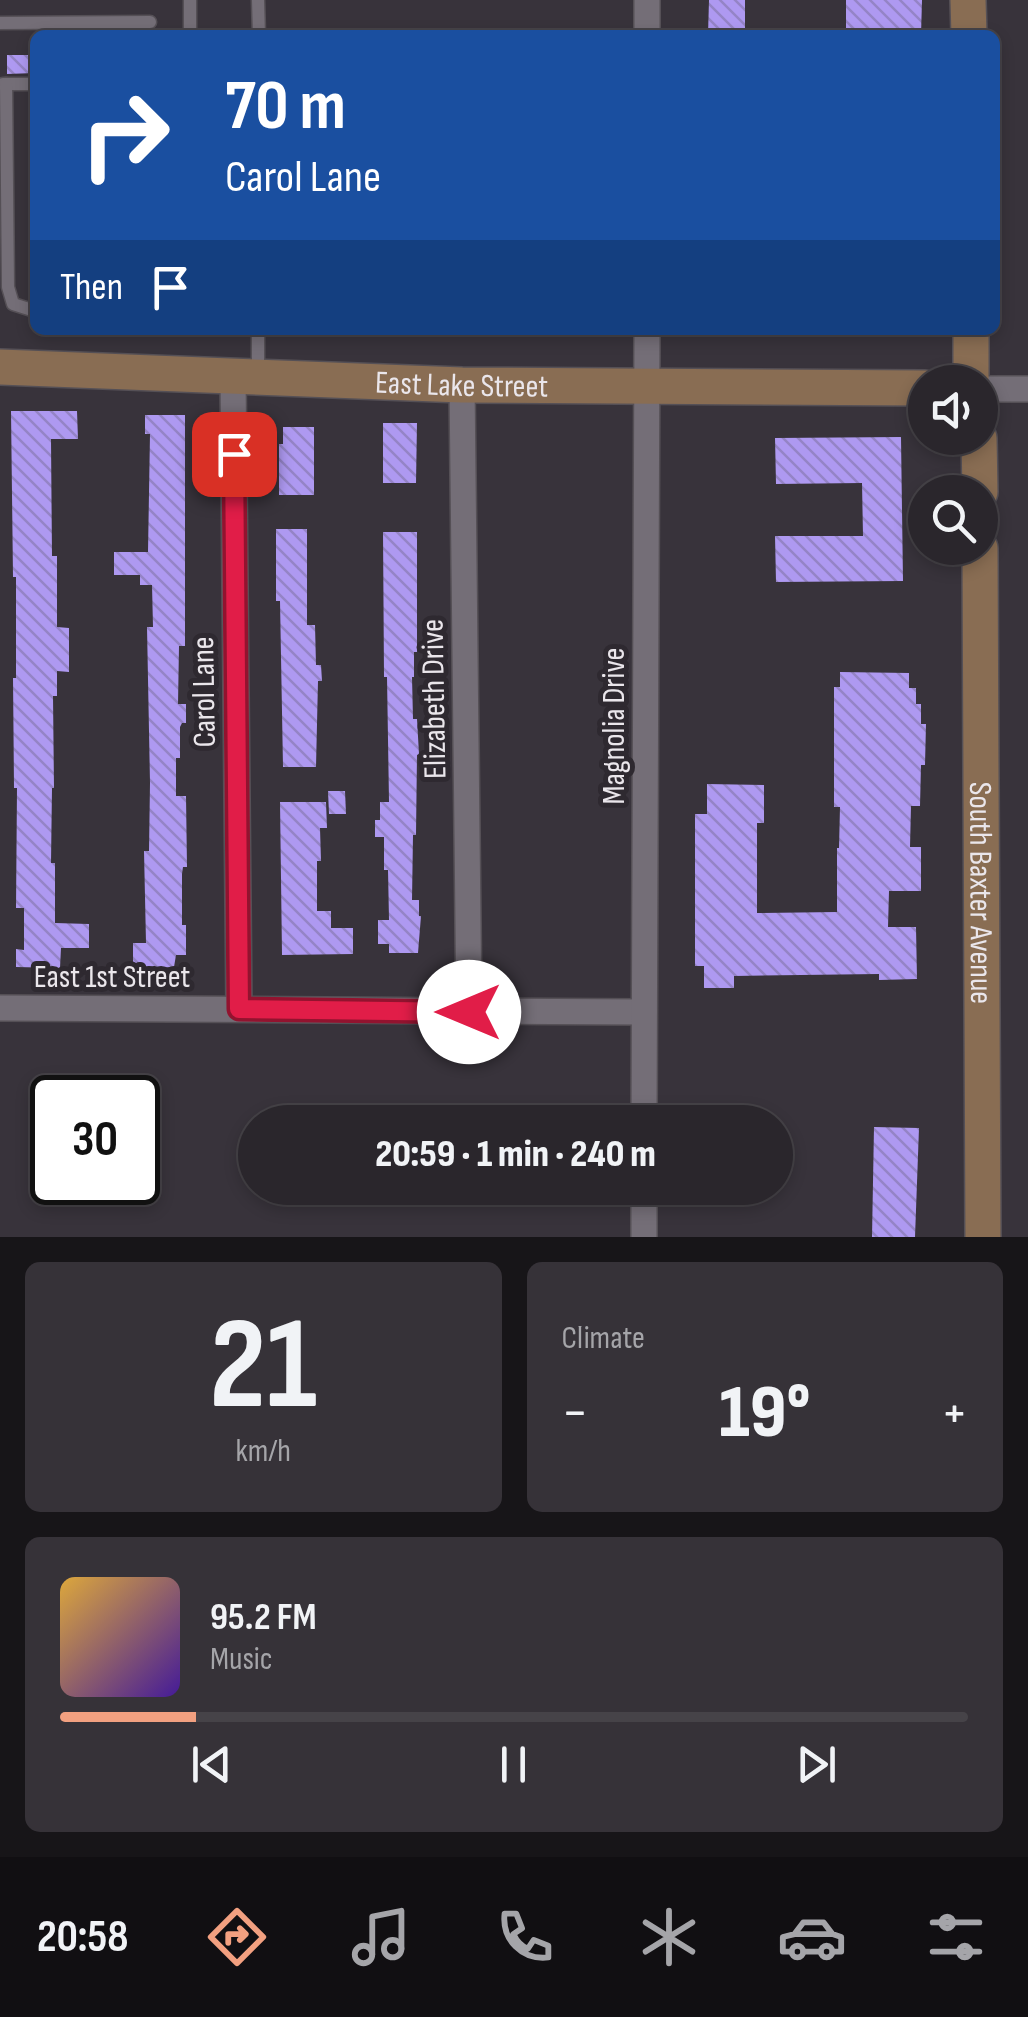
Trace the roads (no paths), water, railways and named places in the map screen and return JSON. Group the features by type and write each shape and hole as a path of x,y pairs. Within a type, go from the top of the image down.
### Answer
{"street":[{"path":"647,30 648,0"},
{"path":"968,0 968,30"},
{"name":"Magnolia Drive","path":"644,1105 646,335"},
{"path":"971,335 971,365"},
{"name":"East Lake Street","path":"0,367 462,385 908,388"},
{"name":"Carol Lane","path":"239,1009 246,376"},
{"name":"Elizabeth Drive","path":"462,385 469,1012"},
{"path":"998,388 1028,388"},
{"name":"South Baxter Avenue","path":"980,565 983,1237"},
{"name":"East 1st Street","path":"0,1008 644,1012"},
{"path":"644,1205 644,1237"}],"lane":[{"path":"190,0 190,30"},
{"path":"258,0 259,30"},
{"path":"0,23 150,22"},
{"path":"30,84 3,84 8,286 13,304 30,309"},
{"path":"246,376 257,335"}]}
